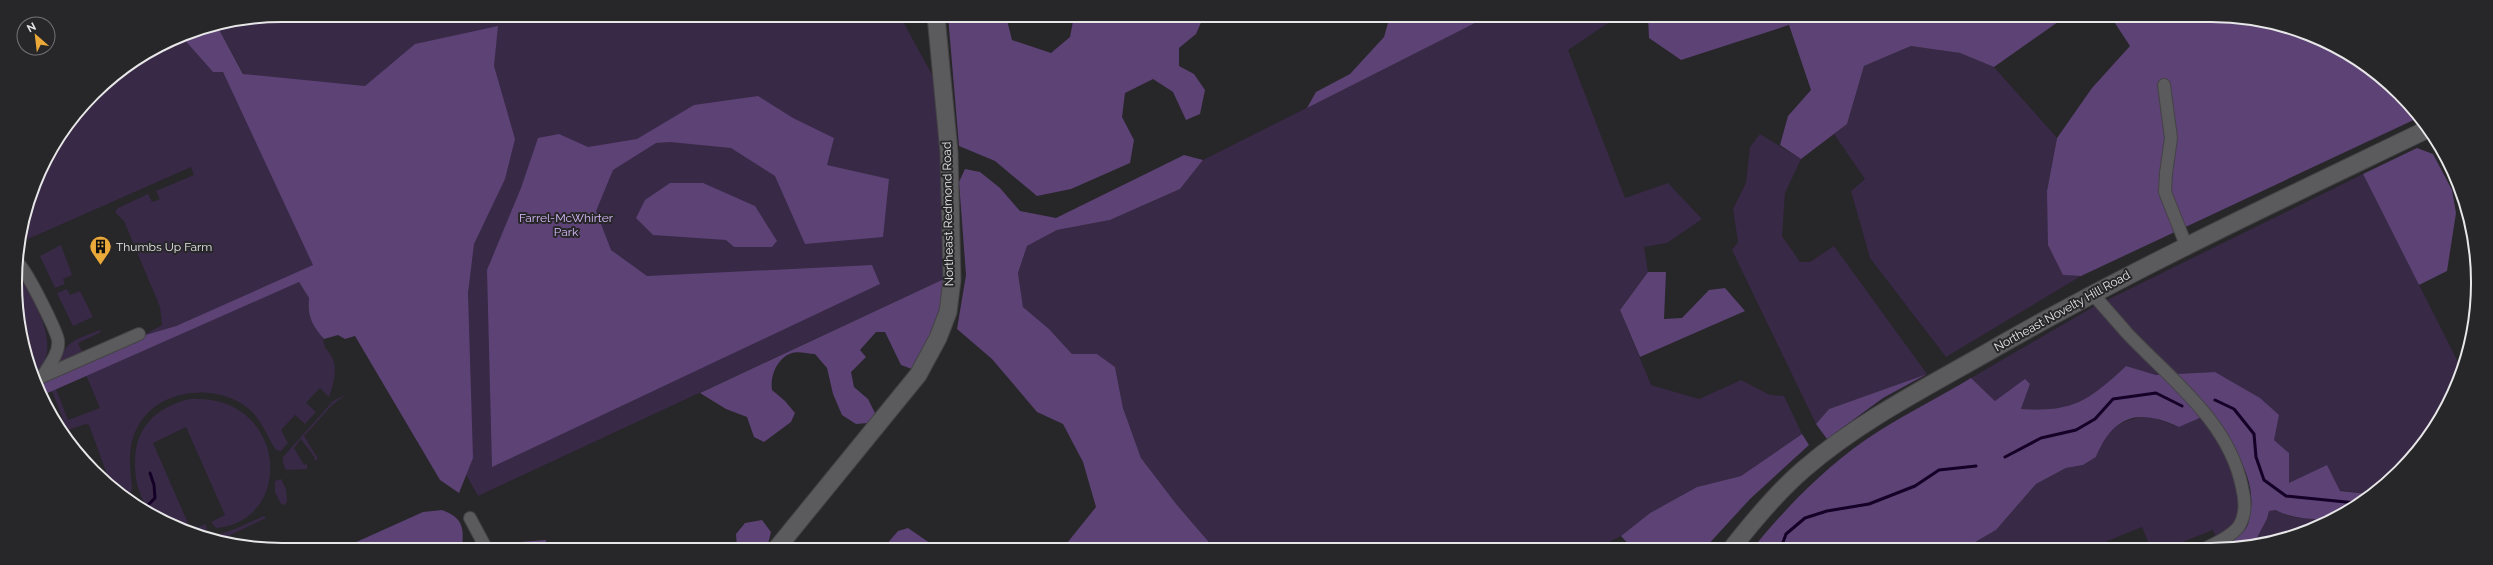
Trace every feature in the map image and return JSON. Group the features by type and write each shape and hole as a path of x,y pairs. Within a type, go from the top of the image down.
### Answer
{"main road":[{"name":"Northeast Redmond Road","path":"781,543 918,375 938,338 948,312 952,280 949,152 937,22"},
{"name":"Northeast Novelty Hill Road","path":"1736,543 1782,489 1802,470 1848,435 1909,397 2092,293 2186,245 2422,132"}],"street":[{"path":"2164,85 2171,138 2166,173 2166,192 2186,245"},
{"path":"23,266 58,340 54,359 40,377"},
{"path":"2092,293 2126,332 2199,405 2230,452 2239,472 2244,497 2243,515 2239,526 2217,543"},
{"path":"40,378 139,334"},
{"path":"470,518 483,543"}],"green space":[{"name":"Farrel-McWhirter Park","path":"282,22 903,22 941,91 950,276 478,496 219,30 248,24"},
{"path":"949,22 1008,22 1012,40 1051,53 1070,37 1073,22 1201,22 1196,34 1179,48 1179,66 1194,74 1205,90 1200,114 1186,120 1173,92 1153,79 1125,93 1122,117 1134,140 1130,163 1071,189 1037,196 995,161 959,146"},
{"path":"1388,22 1477,22 1307,108 1316,92 1350,74 1384,37"},
{"path":"1477,22 1610,22 1568,50 1625,198 1668,183 1702,219 1667,243 1644,247 1648,272 1620,310 1651,385 1699,399 1741,380 1770,395 1784,396 1802,434 1741,476 1697,487 1650,513 1621,536 1607,543 1208,543 1141,458 1123,408 1115,367 1097,354 1072,354 1049,329 1023,307 1018,273 1027,246 1057,230 1110,220 1180,189 1203,160"},
{"path":"1648,22 2058,22 1994,67 1960,53 1911,46 1864,66 1847,124 1801,159 1780,145 1788,116 1811,90 1789,25 1681,60 1649,38"},
{"path":"2114,22 2210,22 2245,24 2278,31 2326,49 2355,66 2395,98 2414,120 2081,276 2063,275 2048,245 2047,191 2057,138 2092,88 2130,46"},
{"path":"498,26 494,66 515,139 505,179 474,244 468,293 473,458 459,493 440,480 355,336 345,339 338,335 324,339 313,325 309,310 309,298 299,282 47,393 42,382 50,376 142,336 176,326 313,265 223,72 213,72 186,41 219,30 243,74 365,86 415,44"},
{"path":"186,41 213,72 223,72 314,265 176,326 142,336 162,325 160,307 124,221 115,212 118,208 148,194 152,202 160,199 156,191 194,175 191,167 25,240 31,215 42,183 57,152 76,124 98,98 124,76 152,57"},
{"path":"1911,46 1960,53 1994,67 2057,138 2047,191 2063,275 2081,276 1946,357 1870,258 1851,191 1865,179 1834,134 1847,124 1864,66"},
{"path":"758,96 793,118 834,138 827,165 889,179 883,237 805,244 775,176 731,148 670,142 656,143 613,170 596,211 611,250 647,276 872,265 880,284 492,467 487,270 521,188 538,138 559,134 588,147 637,139 694,105"},
{"path":"1760,134 1801,159 1785,193 1782,236 1800,262 1810,262 1834,246 1927,374 1829,409 1816,424 1732,250 1738,242 1733,209 1746,183 1750,147"},
{"path":"2417,148 2433,154 2452,190 2456,213 2447,271 2419,285 2363,174"},
{"path":"1184,155 1203,160 1180,189 1110,220 1057,230 1027,246 1018,273 1023,307 1049,329 1072,354 1097,354 1115,367 1123,408 1141,458 1208,543 1067,543 1096,507 1083,462 1063,424 1037,412 992,359 957,329 966,275 959,182 965,169 980,172 1000,188 1020,211 1056,218"},
{"path":"2363,174 2458,362 2444,398 2427,427 2395,467 2369,489 2363,493 2289,484 2289,453 2274,440 2215,372 2156,375 2126,366 2101,388 2079,402 2067,406 2039,409 2021,409 2030,384 1995,401 1971,378 2093,307"},
{"path":"670,183 703,183 755,206 777,241 772,247 734,247 726,240 653,235 636,218 645,200"},
{"path":"61,245 72,275 63,279 65,284 55,288 40,256"},
{"path":"1648,272 1666,272 1664,319 1682,318 1709,290 1725,288 1745,311 1640,357 1620,310"},
{"path":"946,278 940,318 912,369 901,365 885,332 876,332 860,350 866,357 851,372 854,387 868,399 875,413 868,423 856,424 842,415 833,394 827,368 815,354 794,352 787,355 782,359 773,373 772,390 785,401 795,413 791,422 764,442 754,437 747,417 726,409 700,393"},
{"path":"22,280 37,309 47,338 47,352 43,365 38,370 31,350 24,317"},
{"path":"299,282 309,298 308,308 312,321 324,341 325,348 333,359 335,371 329,397 320,388 306,403 316,412 305,424 295,415 281,430 288,443 281,451 276,450 254,413 236,400 221,395 188,393 173,397 158,404 146,415 134,435 130,450 132,488 131,492 129,492 107,475 89,425 86,424 68,430 63,422 52,391 56,389 68,420 100,408 86,375"},
{"path":"67,289 70,295 80,291 93,317 73,326 57,293"},
{"path":"100,330 101,332 78,343 83,354 57,367 64,351 72,342"},
{"path":"2126,366 2156,375 2215,372 2260,398 2279,415 2274,440 2289,453 2289,483 2327,465 2340,491 2363,493 2341,508 2319,519 2288,515 2276,510 2269,511 2267,519 2256,539 2228,542 2240,534 2247,527 2250,514 2250,487 2241,460 2211,413 2179,427 2165,421 2140,417 2129,419 2119,424 2103,443 2096,457 2083,465 2066,468 2036,484 1996,530 1974,543 1757,543 1781,515 1812,484 1844,456 1890,424 1971,378 1995,401 2025,379 2030,384 2021,409 2039,409 2067,406 2079,402 2090,396"},
{"path":"1927,374 1883,398 1827,439 1816,424 1829,409"},
{"path":"347,394 332,405 304,436 318,459 314,461 315,458 301,439 294,448 304,465 307,464 307,469 286,470 283,463 283,457 333,401"},
{"path":"190,399 223,403 247,416 262,436 270,459 269,483 259,504 242,520 216,528 211,522 225,515 186,427 153,443 189,525 167,516 145,504 138,489 136,478 136,449 139,437 145,426 153,417 175,404"},
{"path":"2149,416 2179,427 2203,416 2228,454 2241,508 2234,523 2222,535 2216,538 2213,530 2180,543 2149,543 2142,527 2102,543 1974,543 1996,530 2036,484 2066,468 2083,465 2096,457 2105,439 2115,427 2121,423"},
{"path":"1802,434 1809,445 1750,499 1710,543 1627,543 1621,536 1650,513 1697,487 1741,476"},
{"path":"281,479 286,489 287,502 284,505 281,504 275,492 275,481"},
{"path":"442,510 454,516 461,524 463,534 462,543 354,543 423,512"},
{"path":"2276,510 2282,514 2296,517 2321,518 2294,529 2256,539 2267,519 2269,511"},
{"path":"264,516 266,518 227,537 218,535 235,529"},
{"path":"762,520 771,532 768,543 737,543 736,534 745,523"},
{"path":"206,524 207,531 196,528"},
{"path":"908,528 930,543 888,543 898,531"},
{"path":"546,540 546,543 519,543"}],"waterway":[{"path":"2005,457 2041,438 2076,430 2095,419 2113,399 2156,393 2182,406"},
{"path":"2215,400 2234,409 2254,434 2256,457 2264,480 2286,496 2350,502"},
{"path":"1783,543 1786,534 1805,518 1827,511 1869,504 1915,486 1939,470 1976,466"},
{"path":"148,505 155,498 154,485 150,473"}],"place":[{"name":"Thumbs Up Farm","path":"100,266"}]}
